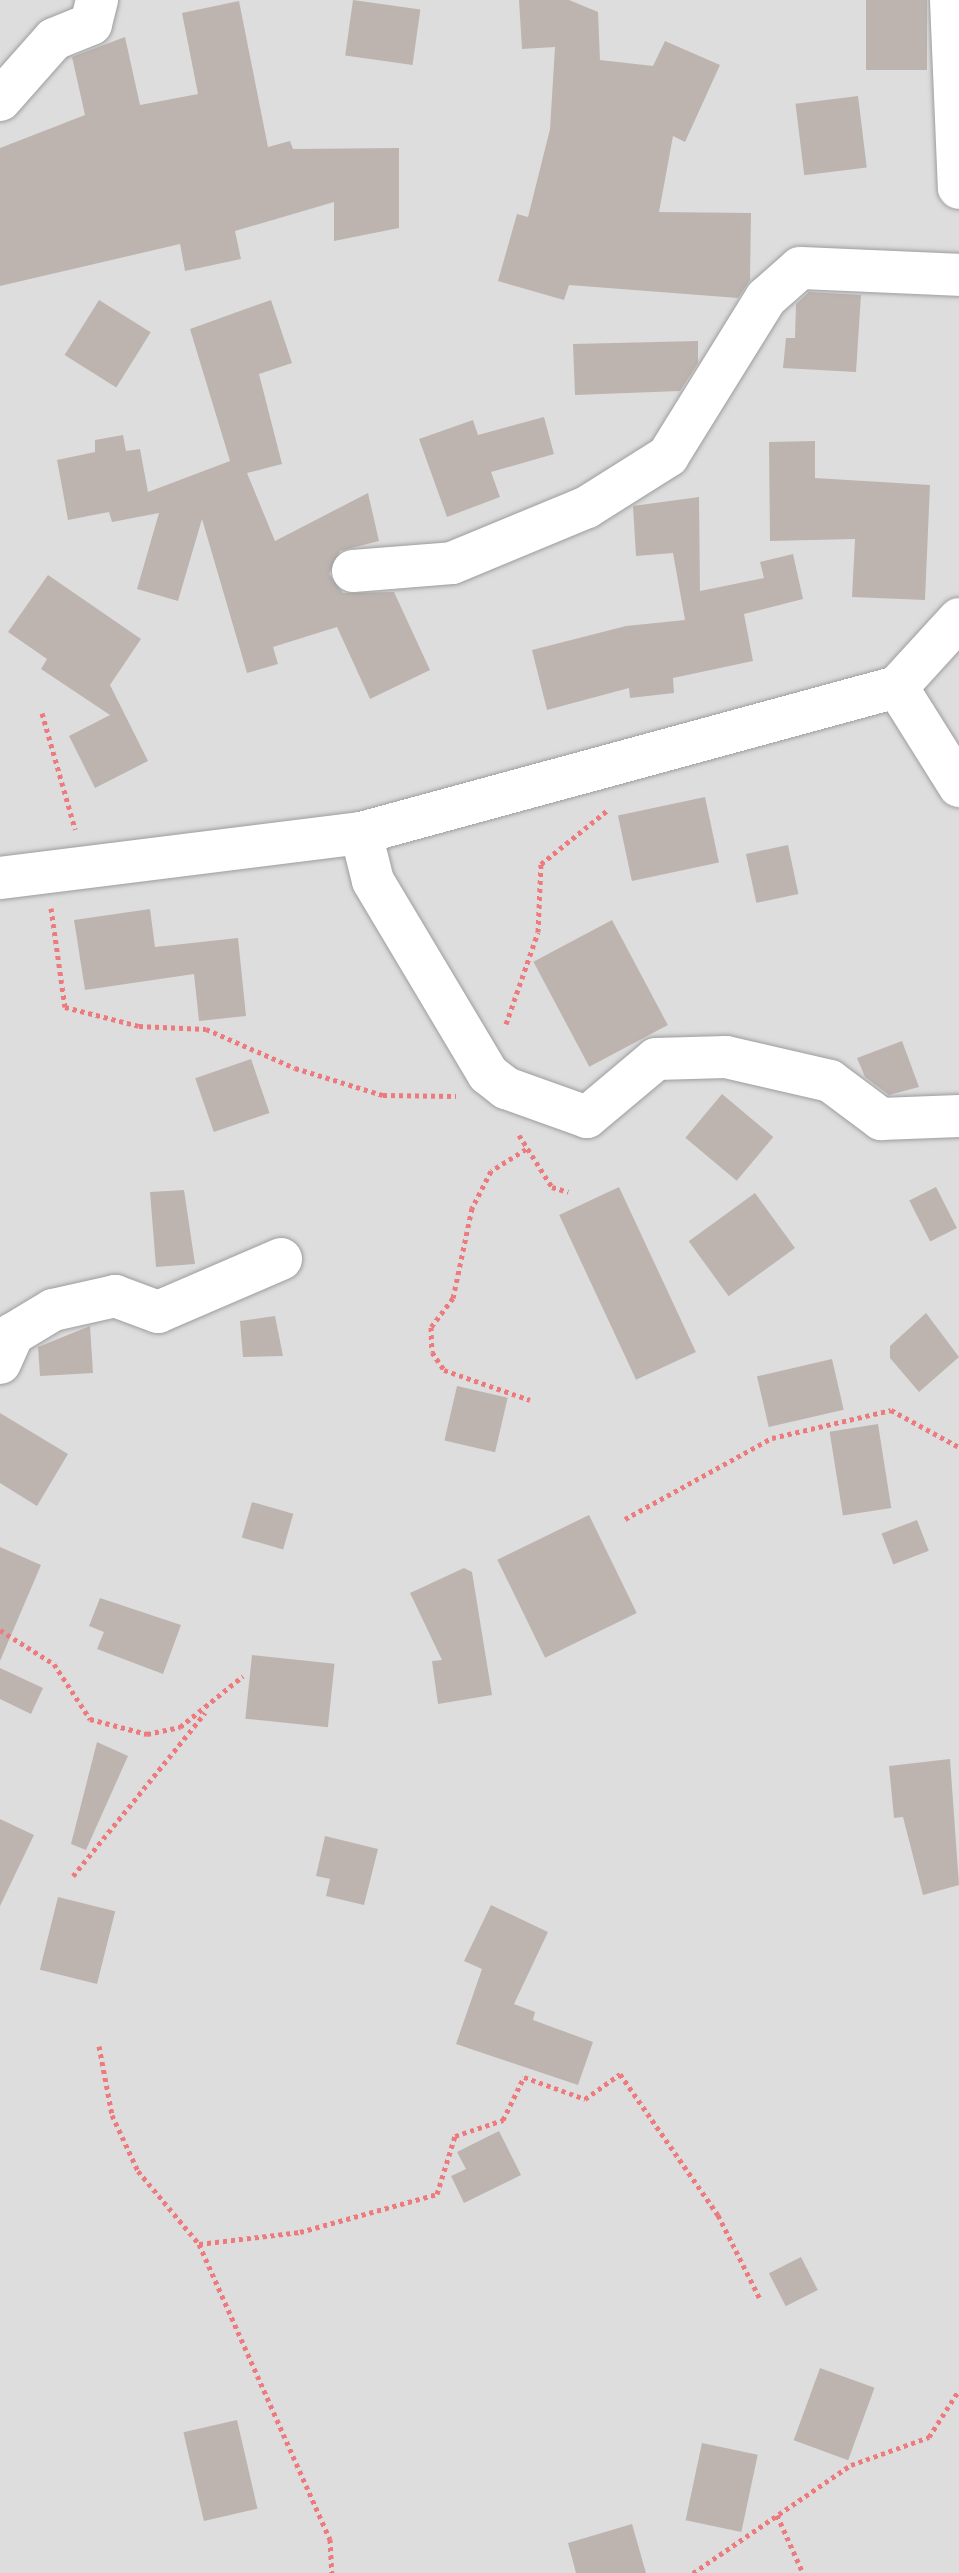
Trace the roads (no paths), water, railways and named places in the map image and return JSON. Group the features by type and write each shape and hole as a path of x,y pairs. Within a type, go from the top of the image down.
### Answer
{"street":[{"path":"0,100 54,39 91,24 97,0"},
{"path":"951,0 959,188"},
{"path":"353,571 452,563 587,507 668,456 766,298 800,268 959,275"},
{"path":"0,878 56,854 361,833 897,687 959,619"},
{"path":"897,687 959,786"},
{"path":"361,833 373,881 488,1074 506,1088 587,1117 656,1059 726,1057 830,1081 881,1119 959,1116"},
{"path":"0,1363 13,1334 53,1310 115,1296 158,1312 281,1259"}]}
